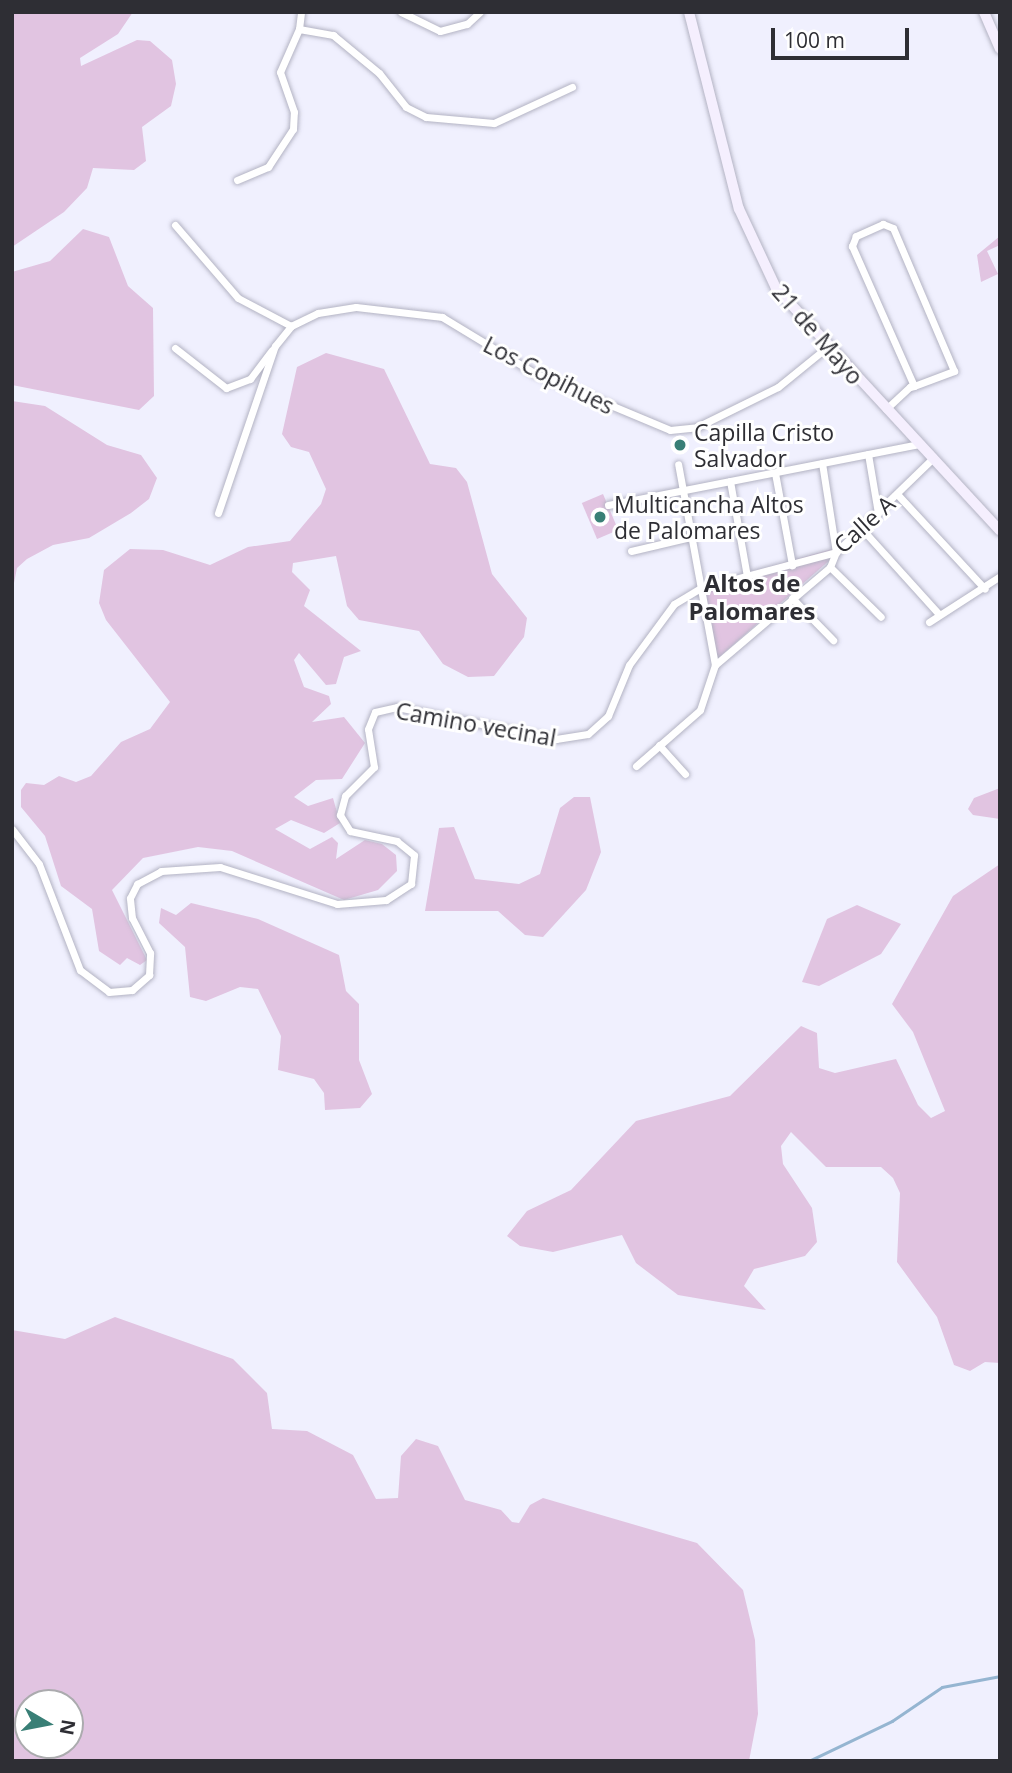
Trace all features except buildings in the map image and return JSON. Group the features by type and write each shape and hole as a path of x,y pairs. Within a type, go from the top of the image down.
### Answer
{"street":[{"path":"237,180 268,167 292,129 295,112 280,72 299,29 301,12"},
{"path":"401,12 440,31 462,26 480,12"},
{"name":"21 de Mayo","path":"690,12 753,247 776,288 826,348 1000,531"},
{"path":"984,12 1000,49"},
{"path":"299,29 333,36 379,73 406,107 426,117 494,123 572,87"},
{"path":"885,410 914,386 954,371 893,228 883,224 856,236 852,246 914,386"},
{"path":"174,348 226,388 250,379 291,326 238,298 175,225"},
{"name":"Los Copihues","path":"291,326 356,307 442,317 534,373 677,430 704,424 778,387 826,348"},
{"path":"218,513 275,346"},
{"path":"608,505 919,444"},
{"path":"868,454 878,513"},
{"name":"Calle A","path":"701,588 836,552 933,458"},
{"path":"636,766 699,710 715,665 830,567 836,552 822,463"},
{"path":"678,464 715,665"},
{"path":"775,472 792,565"},
{"path":"730,481 747,576"},
{"path":"897,494 985,589"},
{"path":"862,529 938,612"},
{"path":"631,551 691,537"},
{"path":"830,567 881,617"},
{"path":"929,622 938,612 985,589 1000,576"},
{"name":"Camino vecinal","path":"12,829 39,864 57,923 84,975 109,992 128,991 145,982 152,965 132,918 131,894 161,871 220,867 346,905 378,902 408,887 416,869 409,848 350,831 340,815 345,796 374,766 369,729 375,712 397,707 556,739 582,737 608,716 629,665 669,609 701,588"},
{"path":"792,598 833,640"},
{"path":"659,745 685,774"}],"shaded area":[{"path":"12,12 133,12 118,34 80,58 81,66 137,40 150,41 172,60 176,84 171,106 142,127 146,161 134,170 93,168 87,188 64,212 12,247"},
{"path":"83,229 109,237 128,286 153,308 154,396 139,410 12,385 12,272 50,261"},
{"path":"1000,236 1000,245 987,251 998,274 981,282 977,255"},
{"path":"326,353 384,369 430,464 456,468 467,482 492,574 527,618 524,637 494,676 468,677 443,664 419,631 359,620 347,606 336,556 293,563 292,572 310,590 304,606 361,651 344,657 336,684 326,685 299,653 294,660 304,687 329,696 331,704 312,722 344,717 365,743 342,779 316,780 294,797 308,806 333,798 340,823 324,833 291,820 275,829 310,849 332,837 338,843 336,859 365,840 382,844 396,855 397,871 378,890 344,900 232,851 198,847 143,858 112,890 147,960 140,965 127,958 120,965 99,951 92,909 61,886 45,836 21,807 21,790 26,783 44,785 59,776 76,782 91,776 121,742 150,729 170,702 106,620 99,603 104,570 130,549 163,550 210,565 248,547 290,541 321,504 326,489 309,452 291,447 282,434 297,367"},
{"path":"12,401 45,406 107,445 141,455 157,478 149,499 131,513 89,538 53,545 27,559 17,568 12,593"},
{"name":"Multicancha Altos de Palomares","path":"603,494 618,530 597,539 582,503"},
{"path":"839,547 831,559 716,660 704,585"},
{"path":"1000,788 1000,819 973,815 968,809 974,798"},
{"path":"574,797 590,797 601,852 586,890 543,937 525,935 498,911 425,911 439,828 454,827 475,879 519,884 540,874 560,808"},
{"path":"1000,864 1000,1363 985,1362 970,1371 954,1365 937,1317 897,1262 900,1193 893,1178 881,1167 826,1167 791,1132 781,1146 783,1164 812,1208 817,1242 805,1256 754,1269 744,1286 766,1310 678,1295 636,1263 622,1235 553,1252 520,1246 507,1236 527,1211 571,1190 636,1121 730,1096 801,1026 817,1033 819,1068 835,1073 896,1059 918,1105 931,1118 945,1111 913,1032 892,1004 953,896"},
{"path":"191,903 258,919 339,955 346,991 359,1004 359,1060 372,1094 360,1108 325,1110 324,1093 314,1079 278,1070 281,1036 258,989 240,987 206,1001 190,997 185,947 159,923 161,908 176,915"},
{"path":"857,905 901,924 881,954 819,986 802,982 827,919"},
{"path":"115,1317 233,1359 267,1393 272,1429 307,1431 353,1455 376,1499 398,1498 401,1456 416,1439 438,1446 465,1500 501,1510 512,1522 519,1523 530,1505 543,1498 697,1543 743,1590 755,1640 758,1714 749,1761 12,1761 12,1330 65,1339"}],"waterway":[{"path":"809,1761 892,1721 942,1687 1000,1676"}],"place":[{"name":"Capilla Cristo Salvador","path":"680,445"},
{"name":"Multicancha Altos de Palomares","path":"600,517"}],"district":[{"name":"Altos de Palomares","path":"752,597"}]}
